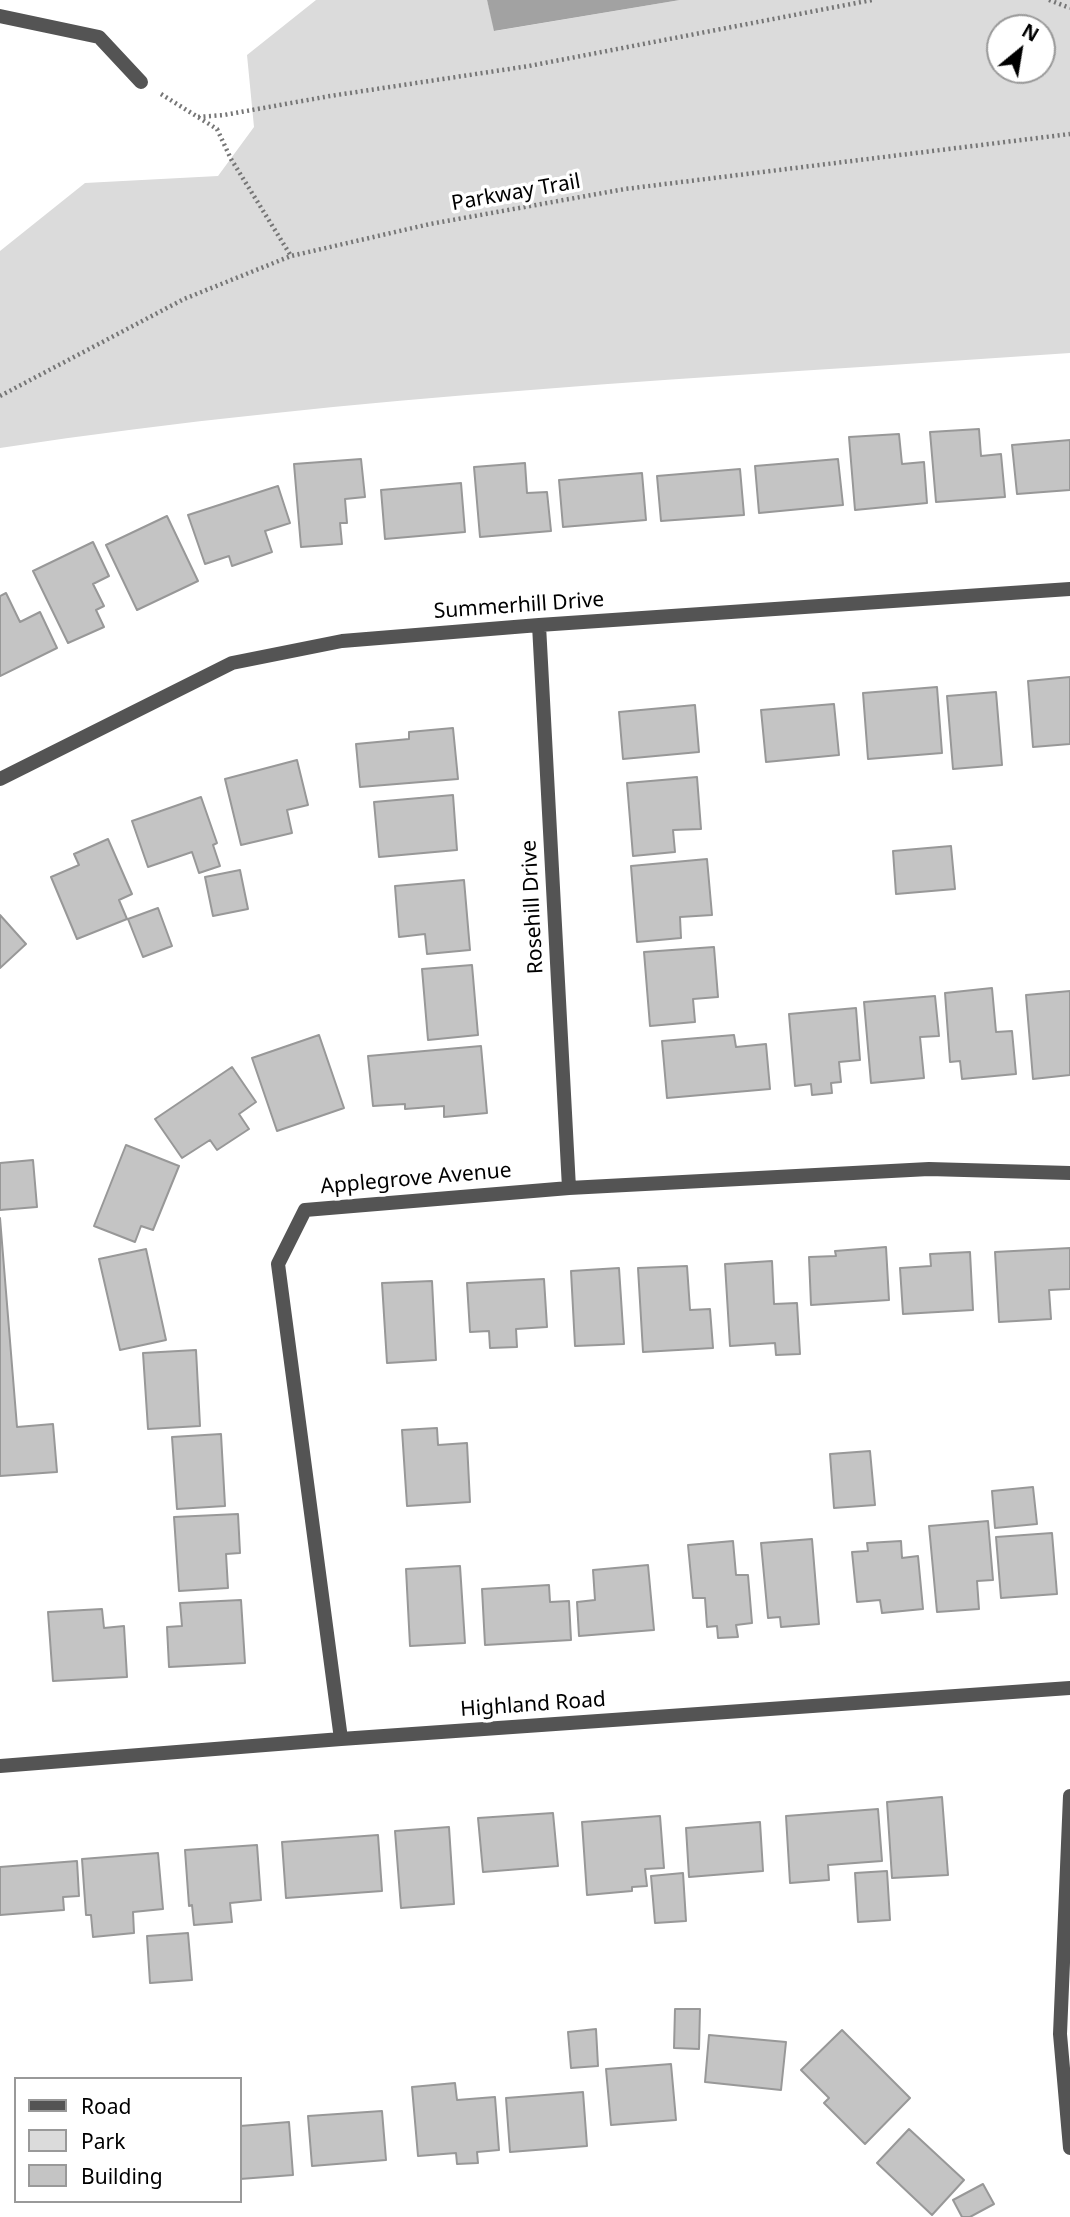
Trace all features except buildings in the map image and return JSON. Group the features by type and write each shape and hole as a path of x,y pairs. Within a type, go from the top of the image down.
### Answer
{"street":[{"path":"0,16 99,37 141,82"},
{"name":"Summerhill Drive","path":"0,779 232,663 342,641 1070,589"},
{"name":"Rosehill Drive","path":"539,625 569,1188"},
{"name":"Applegrove Avenue","path":"341,1739 278,1264 305,1210 569,1188 929,1169 1070,1173"},
{"name":"Highland Road","path":"0,1766 341,1739 1070,1688"},
{"path":"1070,1796 1060,2034 1070,2148"}],"path":[{"path":"198,117 529,66 872,0"},
{"path":"1049,0 1070,8"},
{"path":"141,82 217,128 231,159 291,256"},
{"name":"Parkway Trail","path":"0,396 184,299 291,256 430,224 625,189 1070,134"}],"green space":[{"path":"316,0 487,0 495,31 680,0 1070,0 1070,353 400,401 133,429 0,448 0,251 85,183 218,176 254,127 247,55"}],"shaded area":[{"path":"487,0 680,0 494,31"}]}
